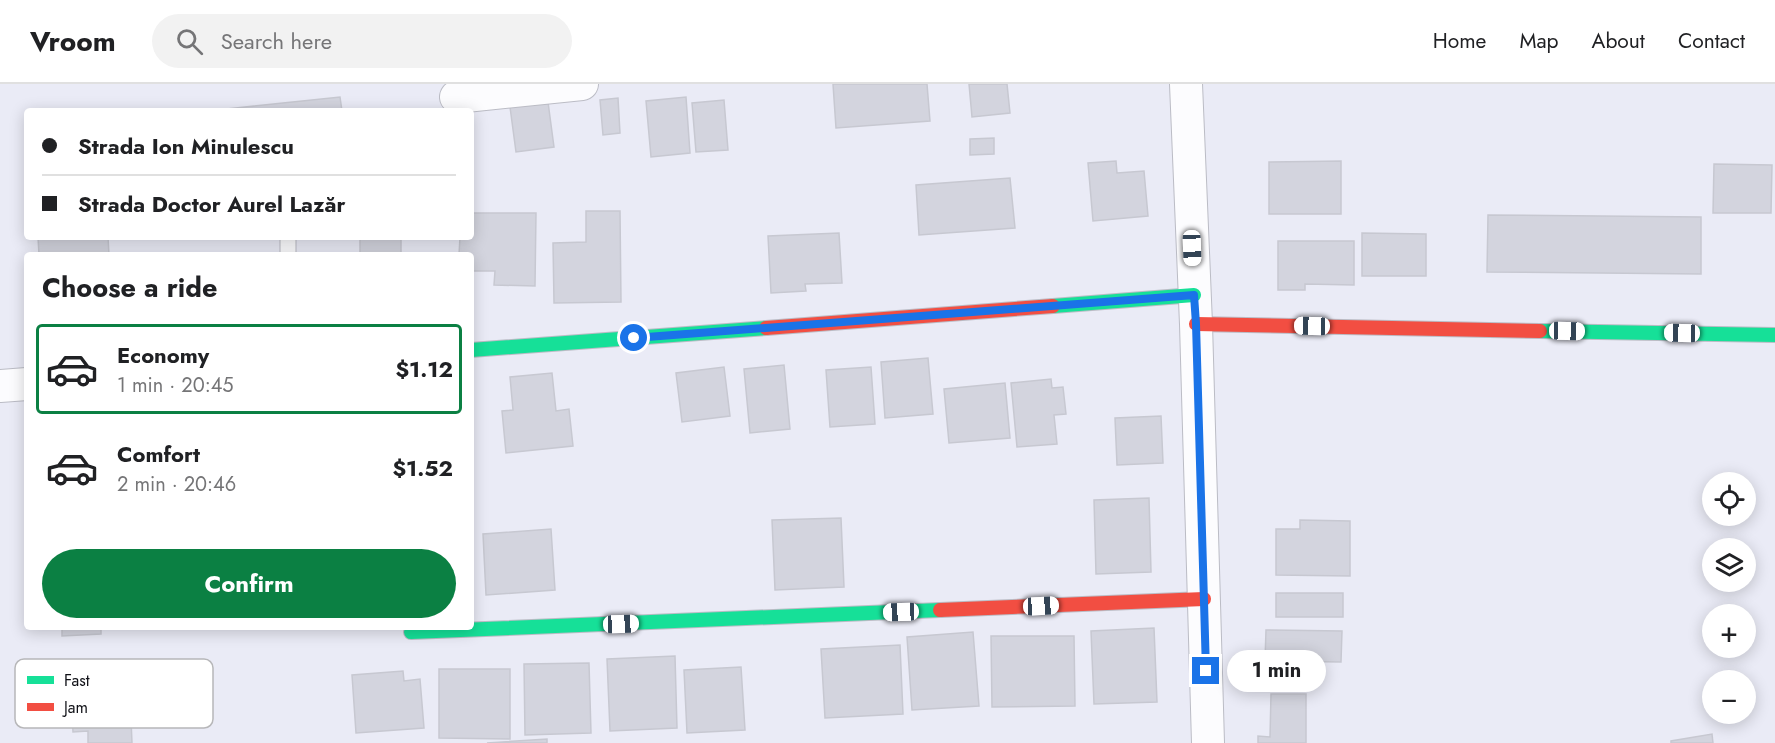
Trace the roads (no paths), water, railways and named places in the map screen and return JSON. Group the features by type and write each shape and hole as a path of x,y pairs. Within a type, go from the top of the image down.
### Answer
{"street":[{"path":"456,97 582,84"},
{"path":"1186,84 1208,743"},
{"path":"474,350 1195,310 1775,335"},
{"path":"0,386 24,384"},
{"path":"474,629 1204,599"},
{"path":"411,632 459,630"}]}
